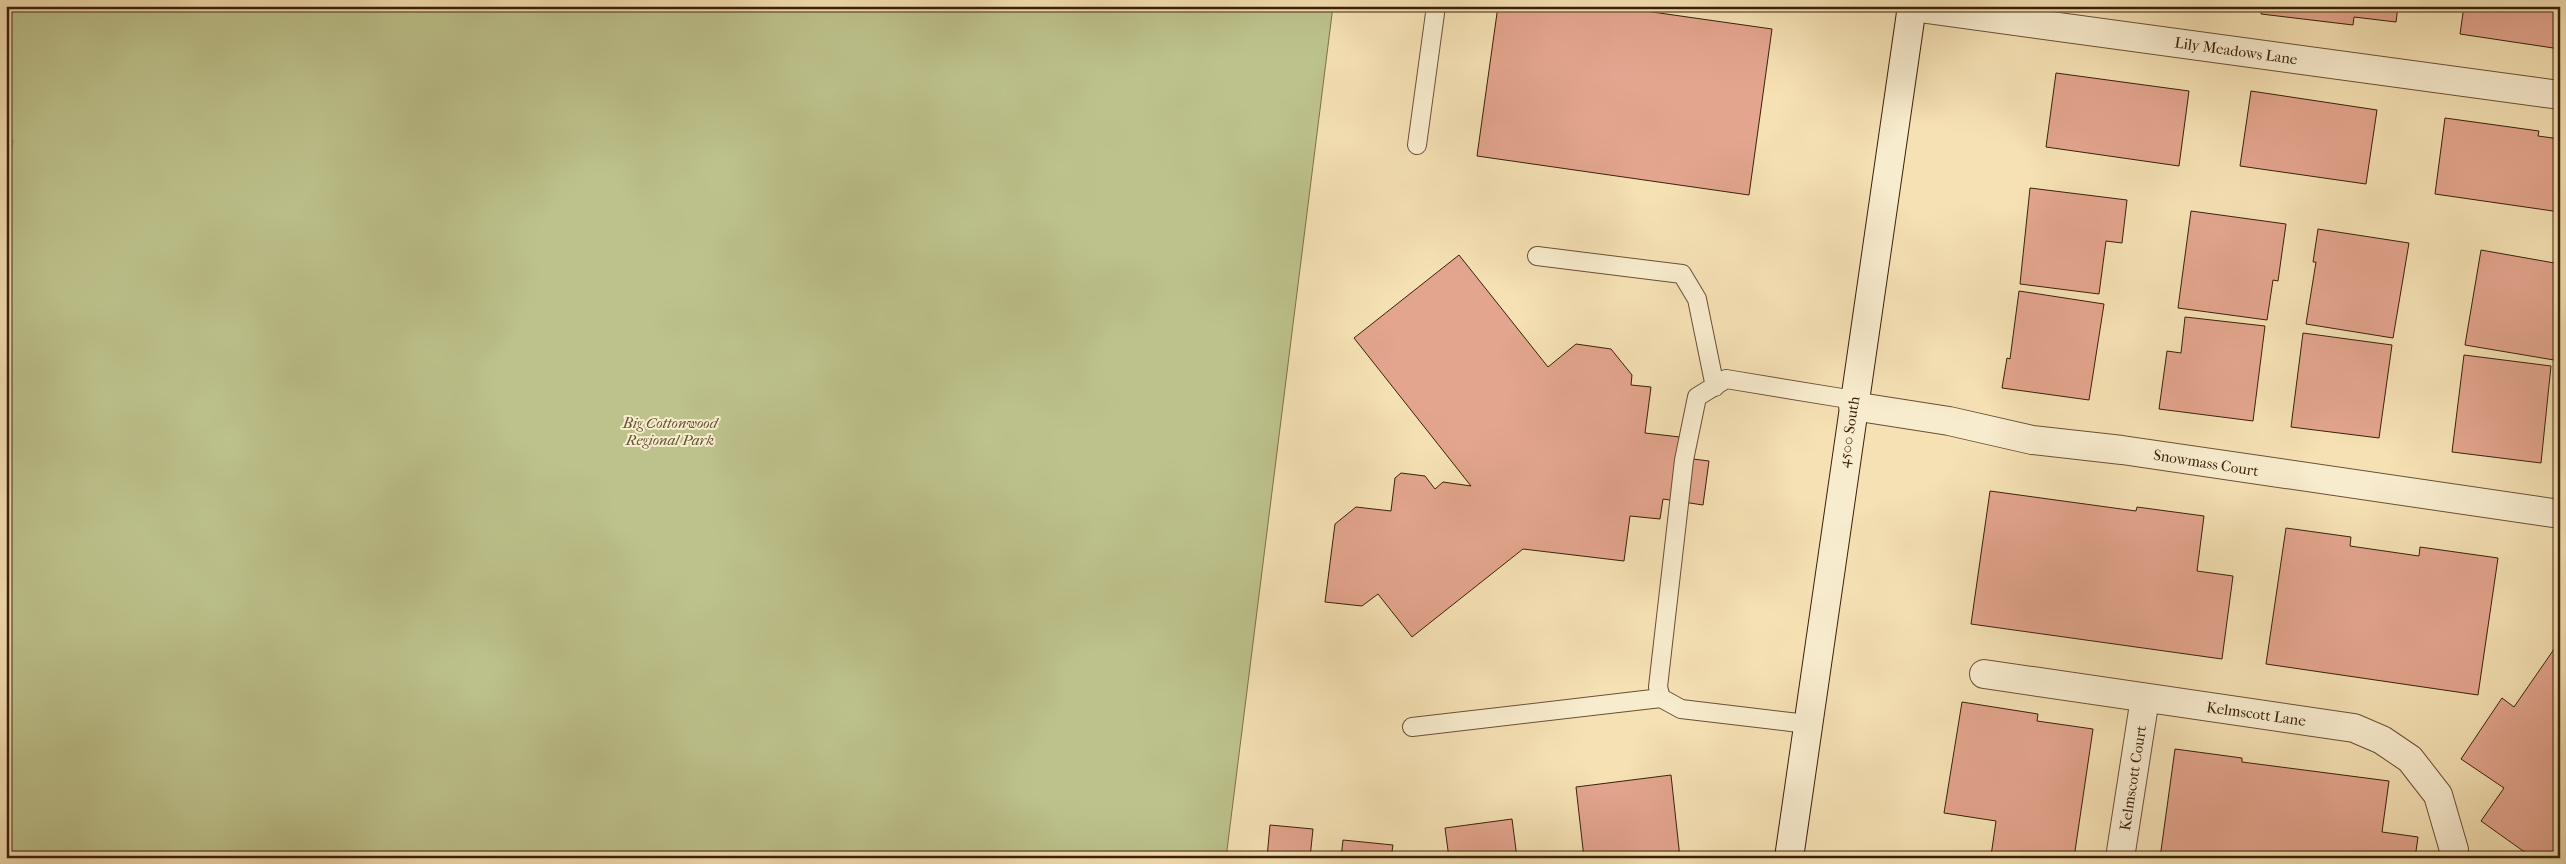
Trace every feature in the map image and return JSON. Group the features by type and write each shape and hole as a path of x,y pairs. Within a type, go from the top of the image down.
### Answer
{"street":[{"name":"Lily Meadows Lane","path":"1912,7 2560,95"},
{"name":"4500 South","path":"1784,855 1808,724 1912,7"},
{"name":"Snowmass Court","path":"1854,403 1949,421 2032,440 2122,450 2560,514"},
{"name":"Kelmscott Lane","path":"1984,674 2354,728 2382,740 2410,759 2438,795 2454,850 2452,858"},
{"name":"Kelmscott Court","path":"2120,858 2145,698"}],"lane":[{"path":"1417,145 1436,6"},
{"path":"1537,256 1682,274 1697,299 1715,386"},
{"path":"1661,698 1658,687 1684,460 1697,397 1726,379 1854,403"},
{"path":"1412,727 1661,698 1681,709 1808,724"}],"green space":[{"name":"Big Cottonwood Regional Park","path":"6,6 1333,6 1226,858 6,858 6,179 13,141 6,124"}],"building":[{"path":"1498,6 1610,6 1772,29 1749,195 1477,156"},
{"path":"2262,6 2398,6 2396,22 2354,17 2353,25 2261,14"},
{"path":"2464,6 2560,6 2560,49 2460,34"},
{"path":"2056,73 2189,91 2179,166 2046,147"},
{"path":"2251,91 2377,110 2366,184 2240,166"},
{"path":"2445,118 2539,131 2538,136 2560,139 2560,212 2435,194"},
{"path":"2030,188 2127,200 2122,243 2106,241 2099,294 2020,284"},
{"path":"2191,211 2286,224 2278,281 2273,280 2267,320 2178,308"},
{"path":"2318,229 2409,243 2393,338 2306,324 2316,262 2313,262"},
{"path":"2481,250 2560,264 2560,326 2554,360 2465,345"},
{"path":"1459,255 1548,367 1576,344 1611,349 1632,375 1631,385 1651,387 1645,433 1680,437 1677,457 1709,461 1703,505 1663,499 1660,519 1630,516 1624,561 1523,549 1412,637 1378,594 1362,606 1325,602 1335,524 1356,507 1391,511 1395,478 1401,473 1425,476 1435,489 1443,482 1471,486 1354,338"},
{"path":"2019,291 2104,304 2089,400 2002,388 2007,358 2010,359"},
{"path":"2185,317 2265,326 2253,421 2159,409 2167,351 2181,353"},
{"path":"2303,333 2392,345 2379,438 2291,427"},
{"path":"2464,355 2551,366 2541,463 2452,452"},
{"path":"1990,491 2136,511 2137,507 2204,516 2197,571 2233,576 2222,659 1971,624"},
{"path":"2286,528 2351,537 2350,546 2419,556 2420,547 2498,558 2478,695 2266,664"},
{"path":"2560,632 2560,858 2533,858 2481,821 2504,788 2461,759 2502,698 2514,707 2559,642 2555,640"},
{"path":"1962,702 2038,714 2037,721 2093,729 2074,858 1991,856 1996,821 1944,813"},
{"path":"2175,749 2242,758 2242,762 2389,781 2382,832 2418,837 2415,858 2160,858"},
{"path":"1671,775 1680,858 1584,858 1576,787"},
{"path":"1512,819 1517,858 1449,858 1445,828"},
{"path":"1270,825 1313,829 1310,858 1267,858"},
{"path":"1343,840 1393,845 1391,858 1341,858"}]}
